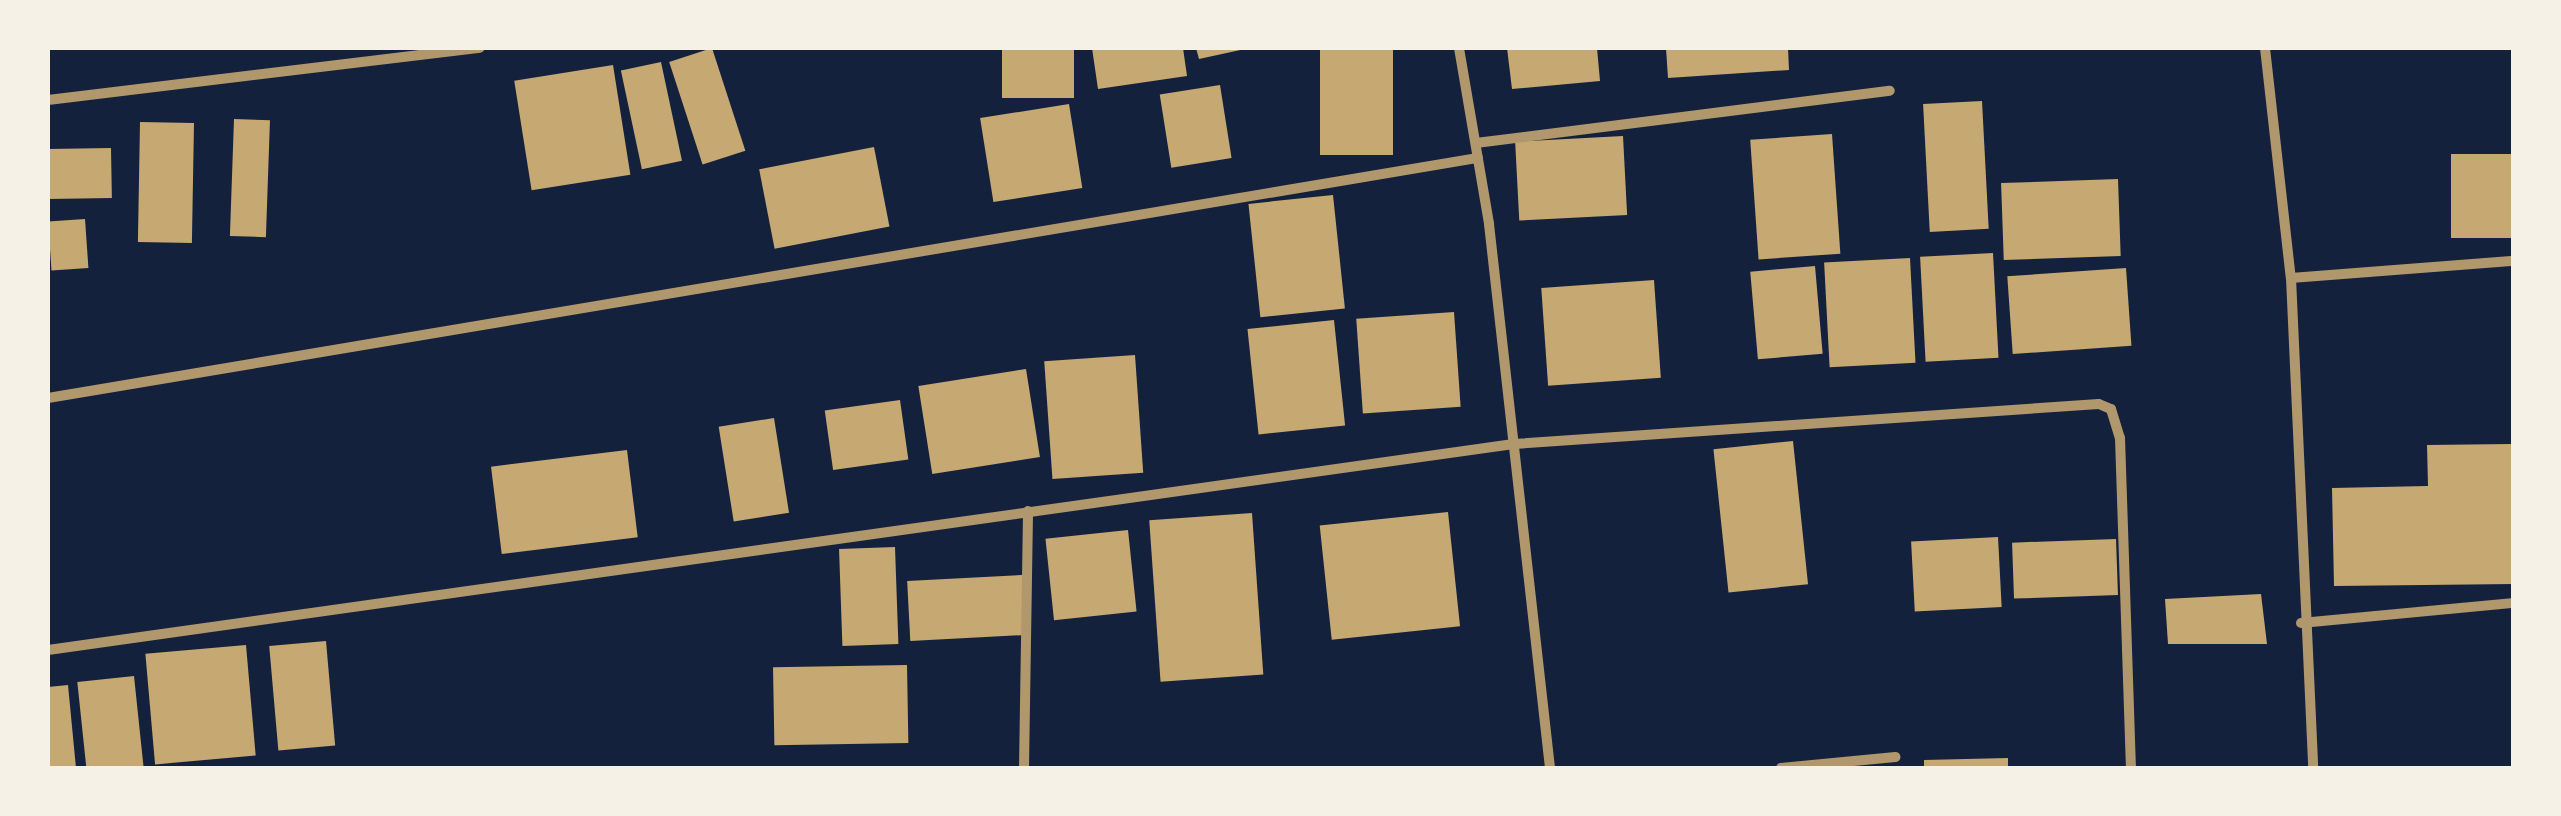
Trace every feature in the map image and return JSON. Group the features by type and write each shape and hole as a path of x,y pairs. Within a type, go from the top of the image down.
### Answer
{"street":[{"path":"48,100 480,48"},
{"path":"1460,48 1476,143 1514,444 1550,768"},
{"path":"2265,48 2291,278 2300,623 2313,768"},
{"path":"1476,143 1890,91"},
{"path":"48,398 1478,158"},
{"path":"2291,278 2514,261"},
{"path":"48,650 1514,444 2110,409 2120,438 2131,768"},
{"path":"1024,768 1028,511"},
{"path":"2300,623 2514,603"},
{"path":"1781,768 1895,757"}],"building":[{"path":"712,48 745,151 703,165 669,62"},
{"path":"1002,48 1074,48 1074,98 1002,98"},
{"path":"1092,48 1183,48 1187,76 1098,89"},
{"path":"1196,48 1245,48 1245,49 1199,59"},
{"path":"1320,48 1393,48 1393,155 1320,155"},
{"path":"1507,48 1597,48 1600,81 1512,89"},
{"path":"1666,48 1788,48 1789,70 1668,78"},
{"path":"661,62 682,161 642,169 621,71"},
{"path":"613,65 630,175 532,190 514,81"},
{"path":"1220,85 1232,158 1171,168 1160,95"},
{"path":"1982,101 1989,229 1930,232 1923,104"},
{"path":"1069,104 1082,188 993,202 980,118"},
{"path":"234,119 270,120 266,237 230,236"},
{"path":"140,122 194,123 192,243 138,242"},
{"path":"1832,134 1840,254 1759,259 1750,140"},
{"path":"1623,136 1627,215 1519,221 1515,142"},
{"path":"874,147 889,227 775,249 759,169"},
{"path":"111,148 112,198 49,199 48,149"},
{"path":"2451,154 2514,154 2514,238 2451,238"},
{"path":"2118,179 2121,256 2004,260 2001,183"},
{"path":"1333,195 1345,308 1260,317 1248,204"},
{"path":"85,219 88,268 52,270 48,222"},
{"path":"1993,253 1998,358 1926,362 1920,257"},
{"path":"1910,258 1915,363 1830,367 1824,263"},
{"path":"1815,266 1823,354 1758,359 1750,272"},
{"path":"2126,268 2131,346 2013,354 2007,276"},
{"path":"1654,280 1661,378 1548,386 1541,288"},
{"path":"1454,312 1461,407 1363,414 1356,319"},
{"path":"1334,320 1345,425 1259,435 1247,329"},
{"path":"1135,355 1143,473 1052,479 1044,361"},
{"path":"1026,369 1040,457 932,474 918,386"},
{"path":"900,400 908,459 833,470 825,411"},
{"path":"774,418 789,513 734,522 719,427"},
{"path":"1793,441 1808,584 1728,593 1713,449"},
{"path":"2511,444 2514,584 2334,586 2332,488 2428,486 2427,445"},
{"path":"627,450 638,537 502,554 491,467"},
{"path":"1448,512 1460,626 1332,640 1320,525"},
{"path":"1252,513 1263,675 1161,682 1149,520"},
{"path":"1128,530 1137,612 1054,620 1045,539"},
{"path":"1998,537 2002,607 1915,611 1911,542"},
{"path":"2116,539 2118,595 2014,599 2012,543"},
{"path":"895,547 898,644 842,646 839,549"},
{"path":"1022,575 1025,635 910,641 907,581"},
{"path":"2261,594 2267,644 2168,644 2165,599"},
{"path":"326,641 335,746 278,751 269,646"},
{"path":"246,645 256,756 155,764 145,654"},
{"path":"907,665 908,743 774,745 773,667"},
{"path":"134,676 144,768 86,768 77,682"},
{"path":"68,685 76,768 48,768 48,687"},
{"path":"2008,758 2008,768 1924,768 1924,760"}]}
